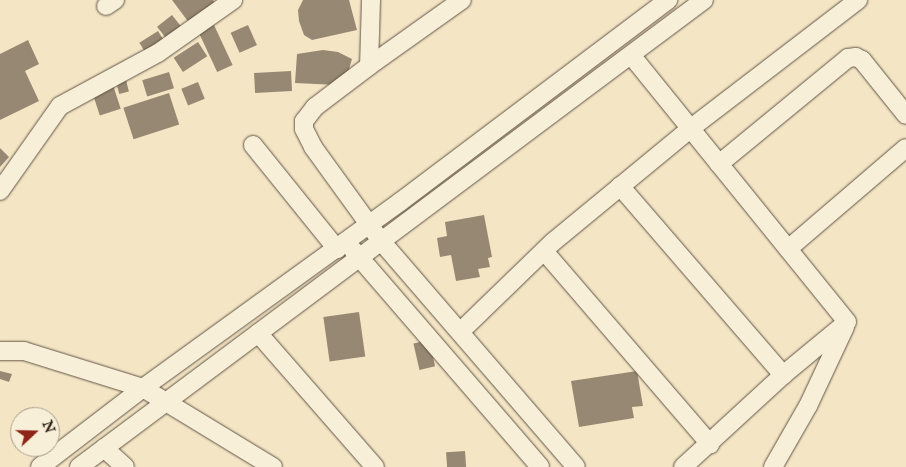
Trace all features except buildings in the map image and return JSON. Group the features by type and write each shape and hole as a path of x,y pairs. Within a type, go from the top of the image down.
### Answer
{"street":[{"path":"0,191 60,106 158,53 233,0"},
{"path":"369,66 371,0"},
{"path":"462,0 369,66 316,107 304,121 304,129 313,147 382,241 576,467"},
{"path":"40,467 143,388 370,225 668,0"},
{"path":"78,467 704,0"},
{"path":"460,332 544,251 620,186 690,129 858,0"},
{"path":"631,55 848,322"},
{"path":"719,164 848,58 856,57 862,60 906,115"},
{"path":"253,146 342,245 359,257 540,467"},
{"path":"788,249 906,148"},
{"path":"620,186 783,375"},
{"path":"544,251 710,444"},
{"path":"683,467 783,375 848,322"},
{"path":"773,467 808,406 848,322"},
{"path":"258,333 375,467"},
{"path":"0,351 24,352 143,388 273,467"},
{"path":"104,448 126,467"}]}
